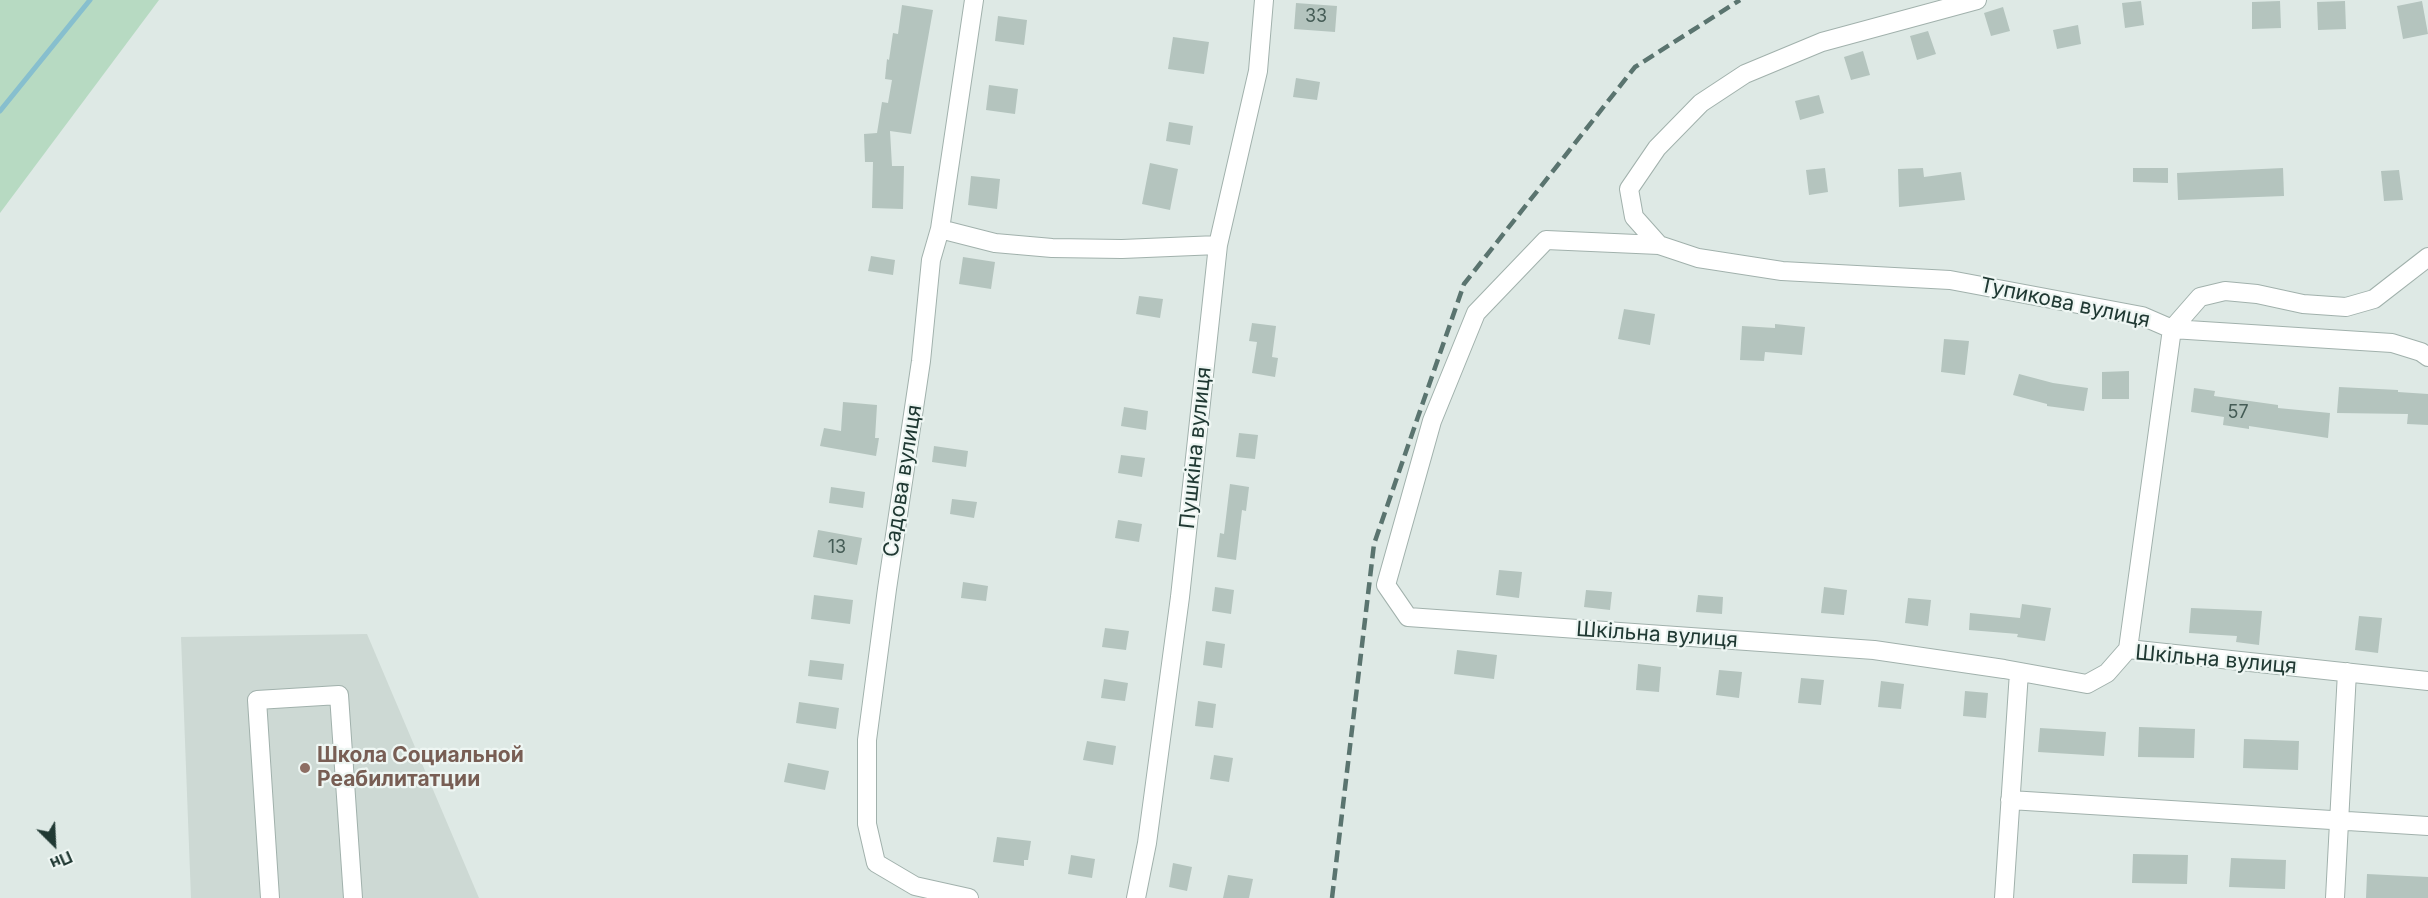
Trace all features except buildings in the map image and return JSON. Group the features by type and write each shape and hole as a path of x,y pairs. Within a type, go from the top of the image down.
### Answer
{"street":[{"name":"Садова вулиця","path":"969,898 915,886 876,863 867,824 867,740 886,589 921,361 931,260 940,230 974,0"},
{"name":"Пушкіна вулиця","path":"1136,898 1147,843 1180,597 1218,245 1258,71 1264,0"},
{"path":"1659,245 1634,217 1629,189 1657,148 1701,103 1746,74 1822,42 1977,0"},
{"path":"940,230 995,243 1052,248 1122,249 1218,245"},
{"name":"Шкільна вулиця","path":"1659,245 1546,240 1476,313 1432,421 1386,585 1408,617 1874,650 2087,684 2107,673 2128,649 2428,681"},
{"name":"Тупикова вулиця","path":"1659,245 1698,258 1782,271 1950,280 2142,316 2172,329 2392,343 2421,352 2428,357"},
{"path":"2128,649 2172,329 2200,297 2225,291 2257,294 2303,304 2346,307 2374,298 2428,257"},
{"path":"2004,898 2019,672"},
{"path":"2335,898 2347,672"},
{"path":"270,898 257,700 339,695 352,898"},
{"path":"2010,800 2428,826"}],"shaded area":[{"name":"Школа Социальной Реабилитатции","path":"367,634 479,898 191,898 181,637"}],"green space":[{"path":"0,0 159,0 0,213"}],"waterway":[{"path":"0,111 90,0"}],"railway":[{"path":"1332,898 1374,544 1464,284 1635,67 1740,0"}],"place":[{"name":"Школа Социальной Реабилитатции","path":"305,768"}]}
